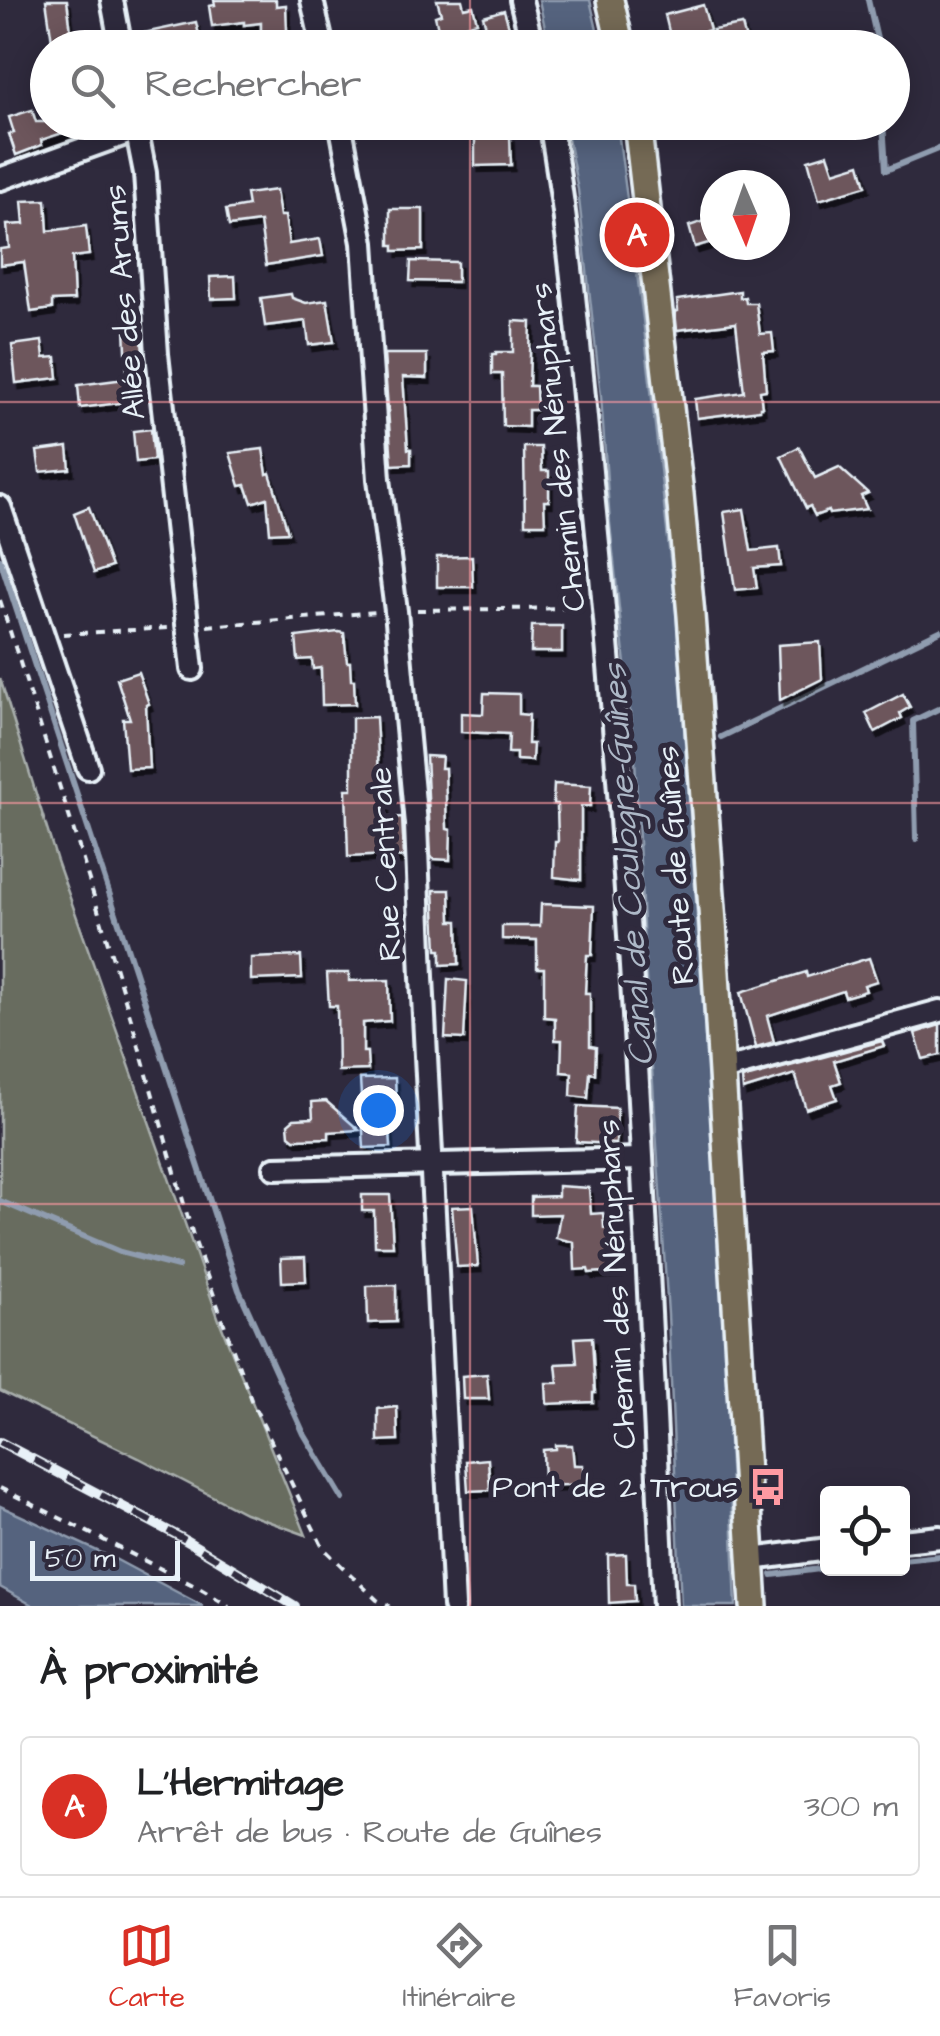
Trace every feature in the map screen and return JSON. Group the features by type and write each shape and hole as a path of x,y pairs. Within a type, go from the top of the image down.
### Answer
{"main road":[{"path":"610,0 617,30"},
{"name":"Route de Guînes","path":"638,140 686,555 754,1606"}],"street":[{"path":"112,0 118,30"},
{"path":"312,0 319,30"},
{"path":"521,0 528,30"},
{"path":"0,180 100,140"},
{"name":"Allée des Arums","path":"138,140 145,173 157,354 192,670"},
{"name":"Rue Centrale","path":"343,140 363,243 379,479 416,824 454,1606"},
{"name":"Chemin des Nénuphars","path":"553,140 569,246 620,806 664,1606"},
{"path":"0,507 88,768"},
{"path":"722,1070 940,1010"},
{"path":"275,1168 641,1159"},
{"path":"910,1540 940,1537"},
{"path":"752,1559 820,1550"}],"path":[{"path":"0,600 132,1022 194,1239 251,1400 322,1548 377,1600 390,1606"},
{"path":"43,635 396,611 604,607"},
{"path":"0,1488 229,1606"}],"green space":[{"path":"0,678 57,861 219,1320 306,1535 245,1513 0,1391"}],"water":[{"path":"539,0 590,0 597,30 545,30"},
{"path":"568,140 619,140 676,610 723,1298 736,1606 681,1606 635,758 578,190"},
{"path":"0,1506 115,1559 203,1606 34,1606 0,1587"}],"building":[{"path":"46,0 67,0 71,30 50,30"},
{"path":"214,0 276,0 276,6 286,5 287,30 261,30 261,23 244,22 212,26 209,6 215,5"},
{"path":"437,0 462,0 464,8 473,6 477,22 438,30 435,16 441,14"},
{"path":"703,5 710,30 669,30 665,15"},
{"path":"504,10 510,30 487,30 483,16"},
{"path":"196,22 198,30 158,30"},
{"path":"742,25 743,30 713,30"},
{"path":"30,111 30,140 41,140 42,145 16,155 9,134 14,133 9,117"},
{"path":"475,140 510,140 511,165 475,166"},
{"path":"828,154 834,172 860,164 866,186 819,200 808,160"},
{"path":"276,190 289,244 320,239 323,256 266,265 260,222 229,226 226,210 248,206 246,194"},
{"path":"46,200 48,231 86,226 89,255 72,257 74,300 52,301 52,309 31,312 24,262 0,265 0,249 9,248 7,225 24,224 22,201"},
{"path":"390,209 423,209 423,250 394,251 394,245 390,245"},
{"path":"700,222 700,246 695,247 689,226"},
{"path":"411,261 457,262 457,282 410,281"},
{"path":"235,276 236,298 211,299 210,277"},
{"path":"740,291 740,298 745,297 746,303 756,303 760,334 772,333 774,351 763,352 766,390 760,391 762,407 697,418 695,399 744,392 736,323 677,330 677,300"},
{"path":"291,294 306,303 327,300 334,342 309,345 306,321 265,326 261,298"},
{"path":"513,321 531,322 529,386 536,386 537,410 528,410 528,427 503,426 502,374 492,374 492,354 513,352"},
{"path":"141,327 144,369 127,371 125,329"},
{"path":"42,341 44,358 56,357 58,378 16,383 12,345"},
{"path":"384,354 427,354 427,378 403,377 411,464 392,465"},
{"path":"125,379 127,402 80,408 78,385"},
{"path":"151,429 154,460 136,462 133,431"},
{"path":"68,447 70,469 40,472 37,451"},
{"path":"524,447 541,447 542,471 549,471 545,524 525,524"},
{"path":"799,447 815,478 839,467 868,493 861,496 867,509 829,514 828,511 815,516 810,506 806,508 781,456"},
{"path":"263,449 267,474 270,473 288,532 270,533 267,498 252,503 246,485 240,486 230,453"},
{"path":"89,507 111,567 94,573 74,513"},
{"path":"744,509 751,551 779,548 781,566 754,568 757,588 735,590 724,512"},
{"path":"472,556 473,587 437,587 437,557"},
{"path":"532,626 562,626 562,652 531,652"},
{"path":"344,633 355,704 322,705 321,668 313,669 312,659 298,660 296,637"},
{"path":"820,642 822,679 780,700 778,645"},
{"path":"138,672 149,704 149,768 127,769 123,719 130,719 117,679"},
{"path":"484,693 519,694 519,714 529,715 532,761 516,760 516,753 508,753 509,734 461,732 461,713 483,714"},
{"path":"903,694 910,707 900,713 902,718 875,732 866,713"},
{"path":"376,717 386,818 402,817 404,857 348,857 346,789 352,789 352,718"},
{"path":"426,756 442,757 441,768 445,768 450,860 431,856"},
{"path":"554,784 591,786 590,806 581,806 581,880 554,877 558,842"},
{"path":"434,890 450,890 451,921 458,921 459,964 441,965"},
{"path":"541,904 594,906 592,955 587,955 585,993 590,993 590,1046 596,1047 595,1074 590,1073 588,1098 571,1096 572,1073 561,1072 562,1040 555,1040 555,1018 544,1017 544,968 537,968 537,940 502,939 502,926 540,926"},
{"path":"301,956 302,978 251,980 251,958"},
{"path":"869,958 877,981 864,985 866,991 845,997 843,991 767,1016 774,1042 756,1047 741,992"},
{"path":"327,973 349,973 349,981 389,980 390,1021 363,1023 363,1052 367,1052 368,1070 338,1071 337,1006 329,1006"},
{"path":"448,979 467,981 464,1039 445,1038"},
{"path":"940,1025 940,1055 923,1059 915,1033"},
{"path":"882,1041 884,1046 834,1061 841,1082 832,1085 837,1099 806,1109 795,1074 743,1090 742,1079"},
{"path":"395,1078 396,1098 388,1098 391,1147 364,1148 360,1079"},
{"path":"326,1101 359,1130 329,1132 329,1138 294,1139 289,1135 288,1124 294,1119 313,1118 312,1102"},
{"path":"578,1106 617,1108 616,1144 576,1142"},
{"path":"558,1186 589,1188 591,1214 603,1213 604,1228 617,1228 619,1271 575,1270 574,1242 556,1238 560,1214 531,1215 531,1197 558,1196"},
{"path":"362,1195 390,1195 393,1246 375,1246 374,1211 362,1211"},
{"path":"473,1206 478,1266 457,1267 452,1207"},
{"path":"305,1257 306,1281 282,1282 281,1258"},
{"path":"396,1285 396,1322 368,1323 367,1286"},
{"path":"592,1337 593,1402 547,1404 546,1383 558,1383 556,1364 577,1363 575,1338"},
{"path":"487,1374 489,1399 463,1399 462,1376"},
{"path":"397,1407 398,1440 378,1441 378,1409"},
{"path":"556,1445 572,1445 574,1465 583,1465 584,1484 544,1486 543,1450 556,1449"},
{"path":"488,1459 490,1490 468,1491 466,1461"},
{"path":"626,1554 627,1584 634,1584 635,1601 609,1603 608,1555"}],"waterway":[{"path":"868,0 875,30"},
{"path":"884,140 886,170 940,148"},
{"path":"0,559 239,1290 304,1434 343,1499"},
{"path":"721,737 940,631"},
{"path":"916,839 913,721 940,708"},
{"path":"0,1201 120,1252 178,1267"},
{"path":"910,1559 940,1556"},
{"path":"772,1575 820,1569"}],"railway":[{"path":"0,1442 182,1538 295,1606"}],"place":[{"name":"L'Hermitage","path":"637,235"},
{"name":"Pont de 2 Trous","path":"768,1487"}],"water label":[{"name":"Canal de Coulogne-Guînes","path":"628,865"}]}
